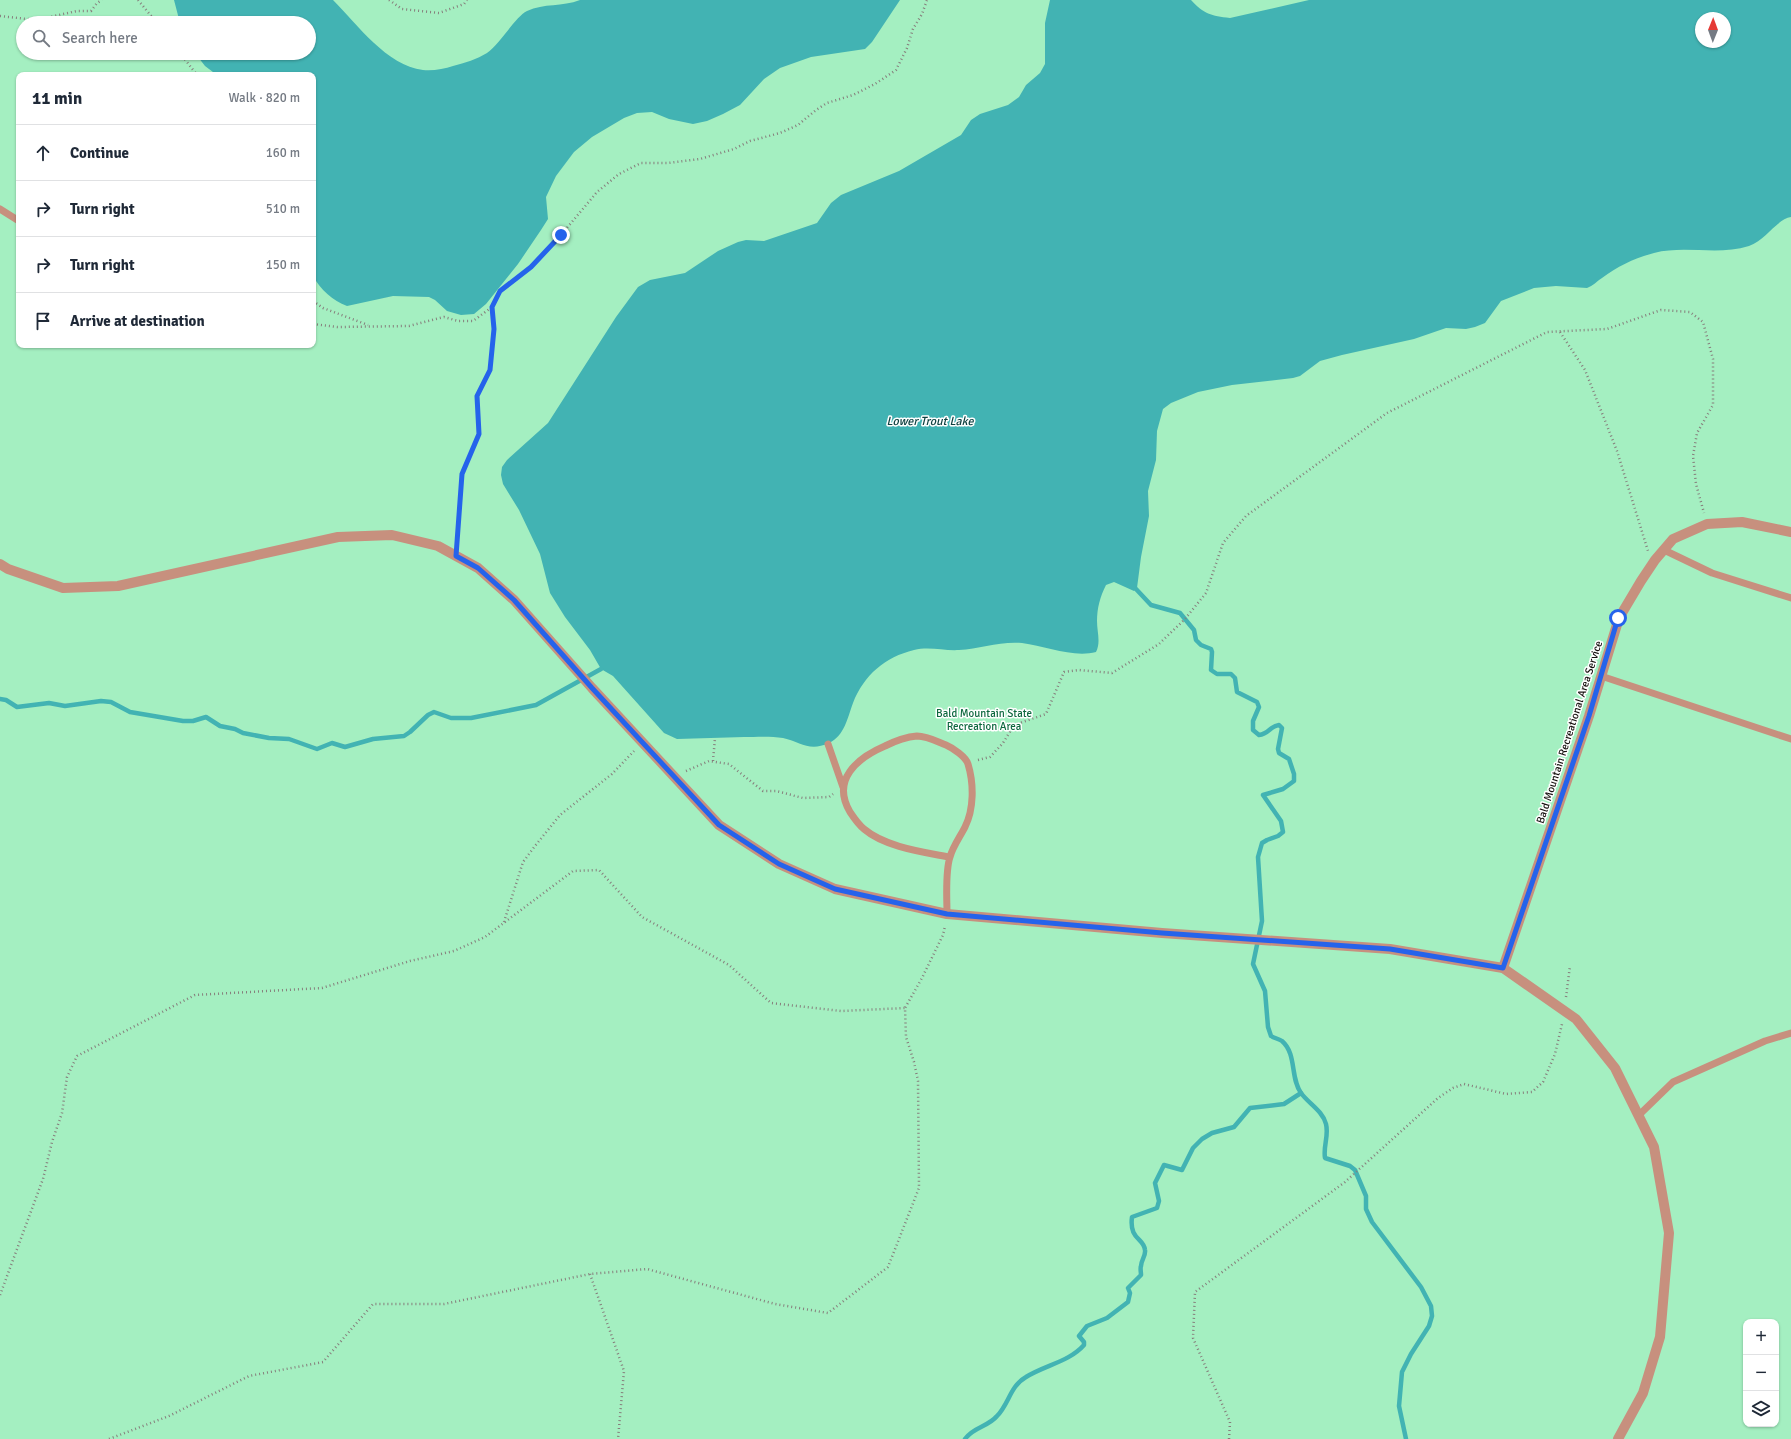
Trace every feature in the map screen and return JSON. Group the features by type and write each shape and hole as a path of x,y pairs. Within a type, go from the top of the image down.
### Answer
{"street":[{"name":"Bald Mountain Recreational Area Service","path":"1503,968 1589,716 1618,618 1652,565 1673,539 1707,524 1742,522 1791,532"},
{"path":"0,564 8,569 63,588 118,586 338,537 392,535 438,546 478,568 514,600 719,825 779,864 835,889 947,914 1162,933 1390,949 1503,968 1576,1019 1615,1068 1654,1147 1669,1233 1660,1337 1643,1393 1618,1439"}],"lane":[{"path":"0,209 16,219"},
{"path":"1664,550 1712,573 1791,598"},
{"path":"1601,676 1791,740"},
{"path":"844,787 848,774 858,762 873,751 899,739 918,736 932,739 951,748 967,762 971,779 971,805 966,825 949,857 947,914"},
{"path":"828,744 844,787 845,803 853,816 864,829 898,846 949,857"},
{"path":"1639,1115 1673,1082 1764,1041 1791,1033"}],"path":[{"path":"54,16 77,11 91,11 97,3 102,0"},
{"path":"138,0 151,16"},
{"path":"389,0 402,10 439,13 464,4 467,0"},
{"path":"316,324 337,327 409,326 444,316 458,321 473,322 492,307 500,291 531,267 561,235 597,192 619,174 640,163 668,163 700,159 734,149 750,141 780,132 798,125 827,103 854,95 875,84 896,70 927,0"},
{"path":"0,16 16,18"},
{"path":"185,60 195,72"},
{"path":"316,303 322,308 348,316 370,326"},
{"path":"456,556 462,474 479,434 477,396 490,370 494,329 492,307"},
{"path":"967,762 990,757 1003,743 1014,725 1046,714 1064,672 1079,670 1112,673 1159,644 1185,619 1206,593 1223,543 1246,516 1300,476 1388,413 1499,355 1548,332 1607,329 1661,310 1690,312 1703,322 1714,359 1713,405 1697,433 1693,456 1696,484 1707,524"},
{"path":"1559,332 1585,370 1594,392 1617,451 1652,565"},
{"path":"713,761 715,738"},
{"path":"504,923 522,862 560,815 612,774 642,742"},
{"path":"675,778 698,764 713,761 729,764 763,791 776,791 803,798 829,797 844,787"},
{"path":"0,1294 43,1179 52,1142 62,1113 67,1077 77,1056 195,995 322,988 410,961 454,952 485,937 573,872 599,870 642,917 729,965 771,1003 841,1011 905,1008"},
{"path":"109,1439 169,1416 249,1376 323,1362 373,1304 444,1304 590,1274 648,1270 775,1304 828,1313 888,1267 919,1188 918,1081 906,1037 905,1008 922,978 943,935 947,914"},
{"path":"1229,1439 1230,1422 1193,1338 1195,1292 1345,1182 1438,1098 1453,1088 1464,1084 1506,1094 1532,1092 1543,1082 1555,1054 1565,1011 1570,966"},
{"path":"590,1274 624,1371 618,1439"}],"green space":[{"name":"Bald Mountain State Recreation Area","path":"0,0 1791,0 1791,1439 0,1439"}],"water":[{"path":"174,0 333,0 363,32 397,61 410,67 423,70 435,70 462,64 487,53 522,14 527,11 540,7 567,4 580,0 900,0 872,42 865,49 811,57 780,68 764,79 740,105 723,114 707,121 693,124 669,119 652,112 637,113 624,118 592,137 574,152 556,176 546,197 548,219 518,264 486,304 474,314 461,315 447,311 435,300 429,297 393,296 347,306 332,298 323,290 316,281 316,72 213,72 200,60 316,60 316,16 178,16"},
{"name":"Lower Trout Lake","path":"1050,0 1191,0 1208,14 1230,18 1309,0 1791,0 1791,217 1781,222 1761,239 1749,246 1725,250 1678,250 1654,253 1640,257 1620,266 1587,288 1556,286 1534,288 1501,301 1485,323 1475,327 1466,329 1446,328 1414,339 1320,361 1300,376 1293,378 1232,385 1198,392 1171,403 1163,409 1157,431 1156,460 1148,491 1149,516 1137,588 1134,591 1114,582 1106,585 1098,612 1097,621 1099,641 1096,652 1078,654 1031,644 1014,643 959,650 920,649 904,653 885,662 869,676 853,703 847,721 839,736 822,746 810,746 783,738 774,737 677,739 664,733 613,676 601,669 590,650 565,617 550,593 540,554 519,510 503,484 501,475 502,467 507,460 548,423 616,317 638,287 650,280 685,273 718,251 738,242 746,240 764,241 817,223 831,203 841,195 899,171 961,135 971,120 980,114 1008,105 1019,97 1026,85 1040,73 1045,64 1045,23"}],"waterway":[{"path":"1136,589 1151,605 1180,613 1194,630 1196,640 1201,645 1211,649 1211,670 1217,674 1231,674 1235,678 1237,692 1257,702 1259,707 1253,721 1253,730 1259,735 1279,725 1282,728 1278,749 1279,753 1289,759 1294,774 1294,781 1283,789 1263,795 1281,821 1283,832 1278,836 1262,843 1258,857 1262,921 1253,964 1265,991 1268,1027 1271,1036 1282,1041 1287,1046 1292,1059 1298,1087 1304,1097 1319,1111 1326,1124 1327,1133 1325,1158 1350,1166 1355,1170 1366,1196 1366,1209 1372,1222 1421,1287 1431,1306 1432,1316 1429,1326 1411,1354 1402,1372 1399,1406 1406,1439"},
{"path":"0,699 6,700 17,707 49,703 65,706 101,701 111,702 130,712 183,721 193,721 206,717 220,726 235,729 243,733 269,738 289,739 317,749 332,743 345,747 373,739 404,736 428,715 434,712 451,718 471,718 536,705 601,669"},
{"path":"965,1439 972,1432 989,1423 997,1416 1016,1385 1033,1373 1078,1351 1084,1345 1084,1342 1079,1336 1087,1326 1107,1318 1128,1302 1130,1293 1128,1288 1141,1275 1141,1264 1145,1252 1144,1246 1133,1230 1132,1217 1157,1208 1159,1201 1155,1183 1164,1165 1182,1170 1193,1148 1202,1139 1212,1133 1234,1127 1250,1108 1284,1104 1301,1093"}],"route":[{"path":"561,235 544,251 531,267 507,284 500,291 492,307 494,329 490,370 477,396 479,434 462,474 456,556 478,568 514,600 592,688 719,825 779,864 835,889 947,914 1162,933 1390,949 1503,968 1589,716 1618,618"}]}
